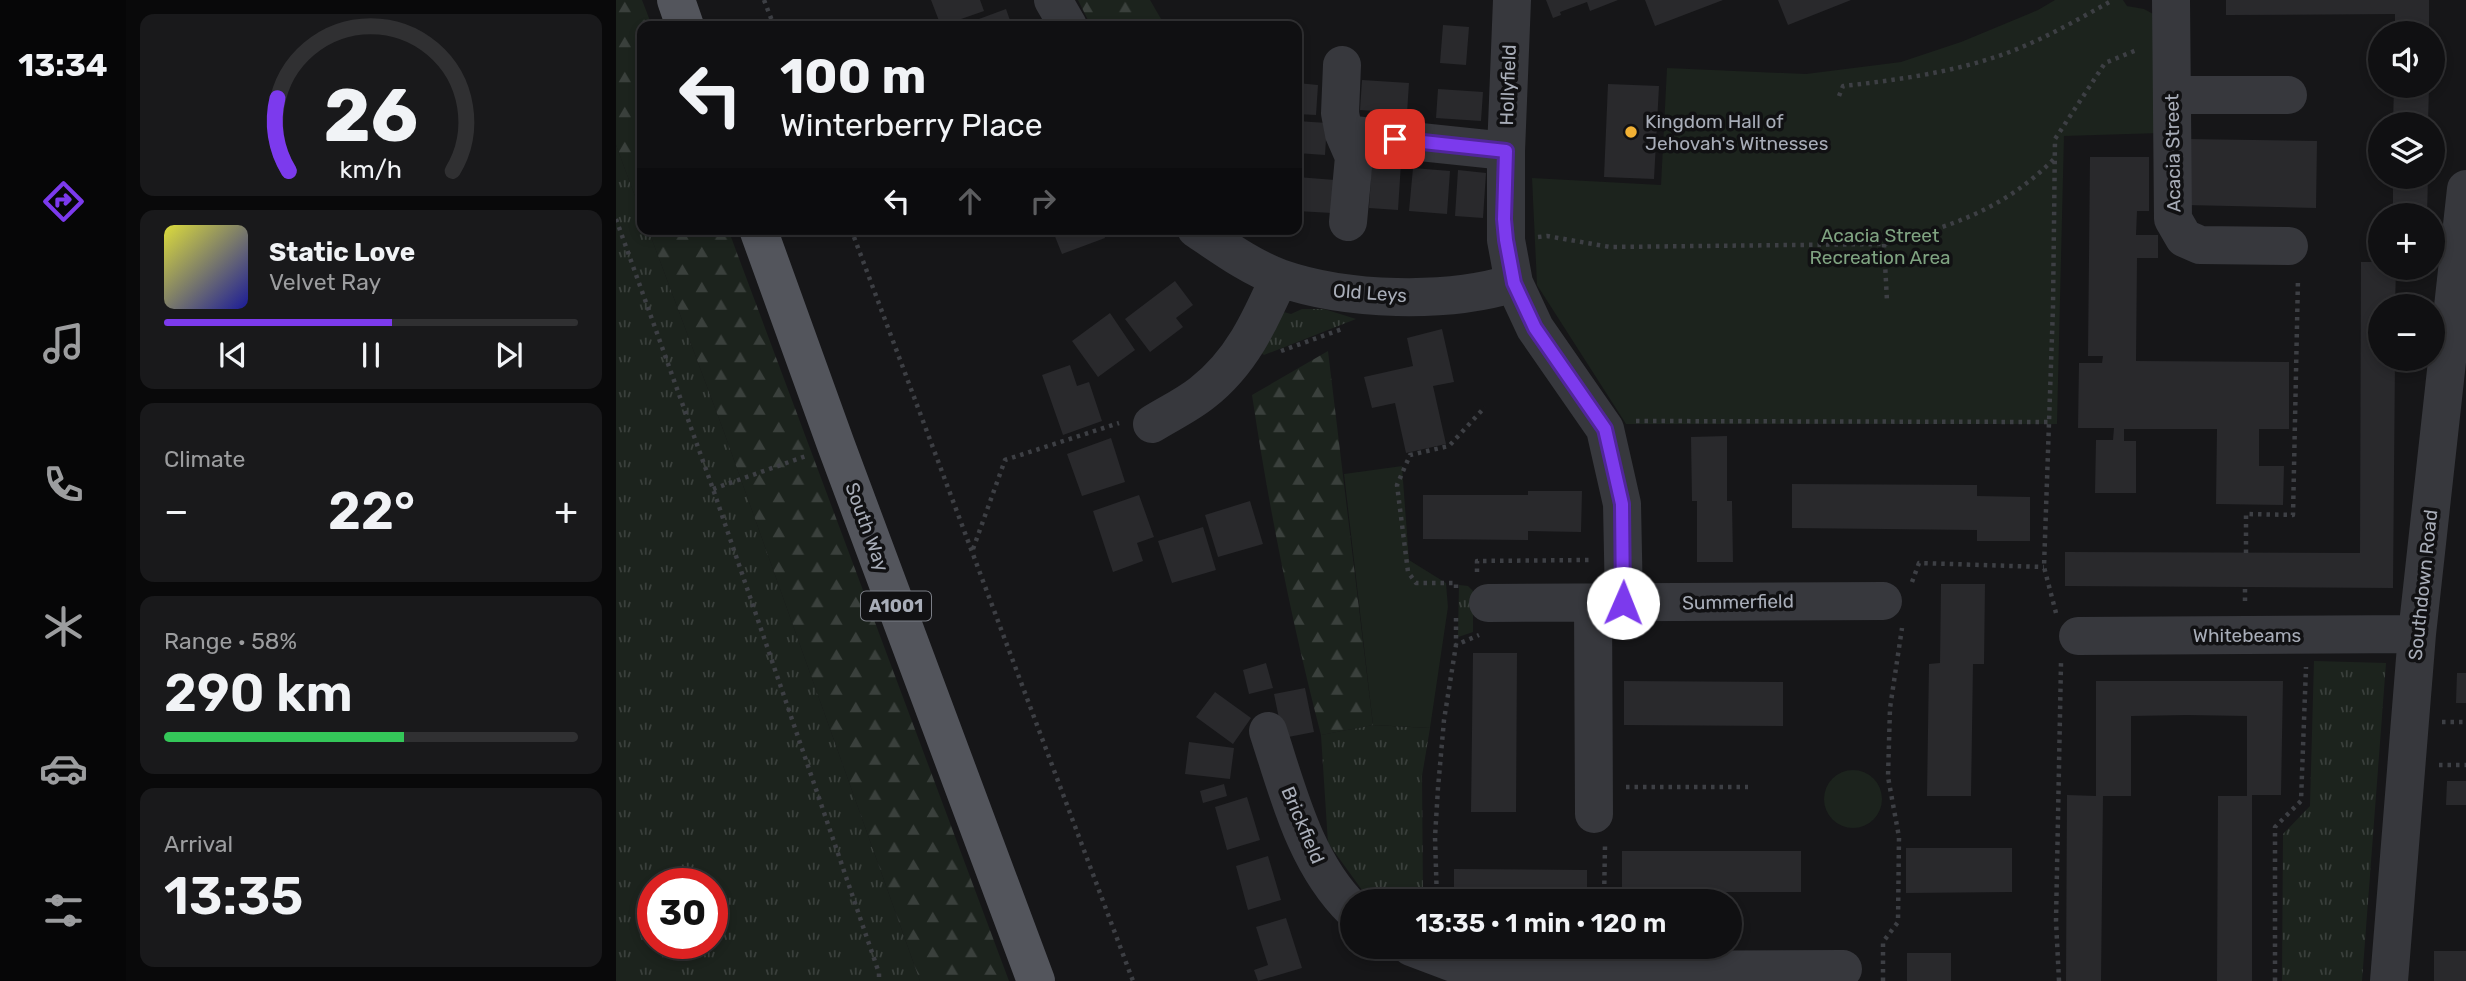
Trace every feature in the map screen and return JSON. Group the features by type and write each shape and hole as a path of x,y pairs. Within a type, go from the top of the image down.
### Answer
{"main road":[{"path":"676,0 683,21"},
{"name":"South Way","path":"760,235 1036,981"}],"street":[{"path":"1053,0 1065,21"},
{"name":"Hollyfield","path":"1512,0 1506,151 1506,240 1514,283 1535,328 1605,429 1622,504 1624,560 1608,603"},
{"name":"Acacia Street","path":"2171,18 2173,219 2184,238 2200,245 2289,246"},
{"path":"1342,65 1340,113 1344,134 1354,158 1348,222"},
{"path":"2172,95 2288,95"},
{"path":"1344,134 1506,151"},
{"name":"Southdown Road","path":"2389,981 2417,635 2466,189"},
{"name":"Old Leys","path":"1205,235 1237,256 1279,278 1336,293 1400,296 1469,294 1514,283"},
{"path":"1152,424 1202,394 1233,364 1260,322 1279,278"},
{"path":"1594,800 1608,603"},
{"name":"Summerfield","path":"1474,605 1898,605"},
{"name":"Whitebeams","path":"2066,637 2417,635"},
{"name":"Brickfield","path":"1268,731 1293,809 1321,870 1340,894"},
{"path":"1443,959 1464,967 1630,976 1843,969"}],"path":[{"path":"764,0 772,21"},
{"path":"1839,96 1843,86 1888,81 1950,69 2007,53 2066,27 2113,0"},
{"path":"2059,981 2056,921 2066,637 2044,566 2053,307 2055,139 2105,63 2171,18"},
{"path":"1506,240 1547,236 1610,247 1884,244 1968,218 2001,202 2032,181 2054,158"},
{"path":"616,219 713,489 879,973 879,981"},
{"path":"853,235 1133,981"},
{"path":"1884,244 1886,301"},
{"path":"2246,553 2246,514 2293,515 2298,259 2289,246"},
{"path":"1233,364 1263,358 1347,327"},
{"path":"1474,605 1456,583 1416,583 1408,572 1397,485 1410,455 1449,446 1485,407"},
{"path":"1605,429 1625,421 2049,422"},
{"path":"972,551 1005,460 1118,423 1152,424"},
{"path":"713,489 808,455"},
{"path":"1456,645 1478,635 1474,605 1477,561 1624,560"},
{"path":"1883,981 1884,942 1898,922 1899,837 1888,777 1898,605 1919,563 2044,566"},
{"path":"1437,889 1437,788 1444,720 1456,645 1474,605"},
{"path":"2275,981 2275,827 2301,801 2307,635"},
{"path":"1604,889 1605,818 1594,800 1748,787"}],"green space":[{"path":"616,0 642,0 650,21 637,21 637,202 616,145"},
{"path":"1078,0 1150,0 1162,21 1088,21"},
{"name":"Acacia Street Recreation Area","path":"2055,0 2123,0 2127,6 2144,9 2155,15 2161,133 2064,136 2057,424 1626,424 1537,285 1532,178 1661,185 1667,68 1806,74 1901,62 1961,42 2038,10"},
{"path":"616,145 637,202 637,235 650,235 724,432 920,981 616,981"},
{"path":"650,235 730,235 1009,981 920,981 724,432"},
{"path":"1302,309 1324,309 1356,319 1264,355 1256,349 1280,311 1291,314"},
{"path":"1328,351 1373,725 1321,735 1282,566 1252,395"},
{"path":"1402,466 1409,560 1446,583 1448,607 1430,728 1373,725 1344,474"},
{"path":"1459,585 1468,586 1473,591 1473,632 1458,637"},
{"path":"2314,661 2386,663 2362,981 2282,981 2283,834 2310,806"},
{"path":"1373,725 1430,728 1422,776 1423,889 1361,889 1328,843 1321,735"},
{"path":"1853,770 1864,772 1877,783 1882,799 1880,810 1869,823 1853,828 1842,826 1829,815 1824,799 1826,788 1837,775"}],"building":[{"path":"931,0 980,0 984,11 955,21 939,21"},
{"path":"1546,0 1618,0 1590,11 1587,2 1560,12 1561,15 1553,18"},
{"path":"1645,0 1723,0 1655,26"},
{"path":"1778,0 1851,0 1788,25"},
{"path":"2226,0 2429,0 2429,21 2395,21 2395,14 2226,15"},
{"path":"1006,9 1010,21 974,21"},
{"path":"1443,25 1469,27 1466,65 1440,63"},
{"path":"1362,80 1409,83 1407,113 1360,110"},
{"path":"1302,83 1318,85 1316,115 1302,114"},
{"name":"Kingdom Hall of Jehovah's Witnesses","path":"1608,84 1659,86 1654,179 1604,177"},
{"path":"1438,89 1483,92 1481,121 1436,118"},
{"path":"2394,98 2429,98 2428,112 2393,112"},
{"path":"1302,121 1327,123 1325,155 1302,153"},
{"path":"2186,139 2317,141 2316,208 2185,205"},
{"path":"2090,157 2149,157 2149,211 2137,211 2136,235 2158,235 2158,258 2137,258 2136,361 2289,362 2289,429 2259,429 2259,466 2284,466 2283,505 2216,504 2217,429 2124,429 2124,441 2136,441 2136,493 2095,493 2096,440 2113,440 2114,428 2078,428 2079,363 2102,363 2103,356 2088,356"},
{"path":"1372,161 1401,163 1398,210 1369,208"},
{"path":"1413,168 1450,171 1447,214 1409,211"},
{"path":"1458,170 1486,173 1483,218 1455,216"},
{"path":"1302,177 1335,180 1332,213 1302,211"},
{"path":"2393,189 2428,189 2427,203 2393,203"},
{"path":"1054,235 1104,235 1105,238 1062,254"},
{"path":"2361,262 2368,262 2368,280 2396,280 2395,294 2368,294 2368,371 2395,371 2393,588 2065,586 2065,552 2360,553"},
{"path":"1175,281 1193,305 1176,318 1183,327 1150,352 1125,319"},
{"path":"1110,313 1135,350 1098,377 1072,341"},
{"path":"1442,329 1454,382 1433,386 1446,444 1406,453 1395,403 1372,408 1364,377 1413,366 1407,338"},
{"path":"1070,365 1077,386 1089,382 1102,421 1063,435 1042,375"},
{"path":"1727,436 1727,501 1732,501 1733,562 1697,562 1697,501 1692,501 1691,437"},
{"path":"1111,438 1125,482 1082,496 1067,454"},
{"path":"1792,484 1977,485 1977,496 2030,497 2030,541 1977,541 1977,530 1792,528"},
{"path":"1528,491 1582,491 1581,532 1528,531 1528,540 1423,539 1423,495 1528,495"},
{"path":"1139,495 1154,537 1137,543 1143,561 1113,572 1093,511"},
{"path":"1250,501 1263,544 1218,557 1205,515"},
{"path":"1203,527 1216,570 1172,583 1158,541"},
{"path":"1941,584 1985,584 1984,664 1973,664 1971,796 1927,796 1929,664 1940,663"},
{"path":"1473,653 1517,653 1516,812 1471,812"},
{"path":"1266,663 1273,688 1249,694 1243,670"},
{"path":"2457,673 2466,673 2466,703 2456,703"},
{"path":"1624,681 1783,682 1783,726 1624,725"},
{"path":"2096,681 2283,681 2281,795 2252,795 2252,981 2217,981 2218,796 2247,796 2247,716 2187,715 2131,716 2131,796 2103,796 2101,981 2066,981 2067,795 2096,796"},
{"path":"1305,688 1314,732 1283,738 1274,694"},
{"path":"1215,692 1251,718 1233,744 1196,717"},
{"path":"1189,742 1234,748 1230,779 1185,774"},
{"path":"2447,781 2466,781 2466,805 2446,805"},
{"path":"1224,784 1227,796 1203,803 1200,791"},
{"path":"1247,797 1260,840 1227,850 1215,807"},
{"path":"1906,848 2012,848 2012,892 1906,893"},
{"path":"1622,851 1801,851 1801,892 1622,889"},
{"path":"1268,856 1281,900 1248,910 1236,866"},
{"path":"1454,869 1587,870 1587,889 1454,889"},
{"path":"1286,918 1302,968 1258,981 1254,970 1268,965 1256,927"},
{"path":"2434,951 2466,951 2466,981 2434,981"},
{"path":"1907,953 1951,953 1951,981 1907,981"}],"place":[{"name":"Kingdom Hall of Jehovah's Witnesses","path":"1631,132"}],"route":[{"path":"1395,139 1506,151 1504,219 1514,283 1535,328 1605,429 1622,504 1623,603"}]}
